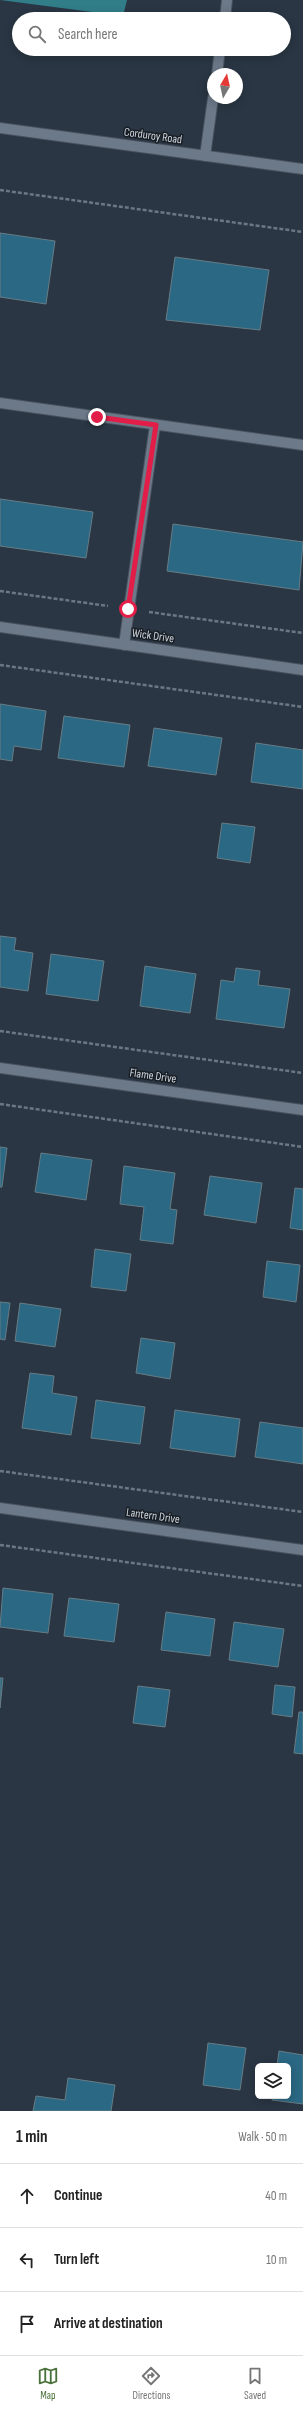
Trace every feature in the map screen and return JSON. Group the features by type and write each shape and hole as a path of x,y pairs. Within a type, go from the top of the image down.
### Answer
{"street":[{"path":"226,12 228,0"},
{"path":"218,68 219,56"},
{"path":"205,156 212,104"},
{"name":"Corduroy Road","path":"0,128 303,169"},
{"path":"0,403 303,445"},
{"path":"124,645 156,425"},
{"name":"Wick Drive","path":"0,627 303,670"},
{"name":"Flame Drive","path":"0,1068 303,1110"},
{"name":"Lantern Drive","path":"0,1508 303,1550"}],"path":[{"path":"0,190 303,232"},
{"path":"0,665 303,707"},
{"path":"0,1031 303,1073"},
{"path":"0,1104 303,1147"},
{"path":"0,1471 303,1512"},
{"path":"0,1545 303,1586"}],"water":[{"path":"0,0 127,0 124,12 92,12"}],"building":[{"path":"0,233 55,241 46,304 0,297"},
{"path":"175,257 269,270 260,330 166,320"},
{"path":"0,499 93,512 86,558 0,546"},
{"path":"173,524 303,542 299,590 167,571"},
{"path":"0,704 46,711 41,750 14,746 12,761 0,759"},
{"path":"64,716 130,725 124,767 58,758"},
{"path":"154,728 222,738 216,775 148,766"},
{"path":"256,743 303,750 303,789 251,782"},
{"path":"222,823 255,827 250,863 217,858"},
{"path":"0,936 16,938 14,950 33,953 28,991 0,987"},
{"path":"51,954 104,961 98,1001 46,994"},
{"path":"145,966 196,974 190,1013 140,1006"},
{"path":"236,968 260,971 258,985 290,989 284,1028 216,1019 221,980 234,982"},
{"path":"0,1147 7,1148 2,1187 0,1187"},
{"path":"41,1153 92,1160 86,1200 35,1192"},
{"path":"124,1166 175,1173 170,1209 177,1210 173,1244 140,1240 144,1207 120,1204"},
{"path":"210,1176 262,1183 256,1223 204,1215"},
{"path":"295,1188 303,1189 303,1230 290,1228"},
{"path":"95,1249 131,1254 126,1291 91,1287"},
{"path":"267,1261 300,1265 296,1302 263,1297"},
{"path":"0,1302 10,1303 5,1340 0,1339"},
{"path":"20,1303 61,1309 55,1347 15,1341"},
{"path":"141,1338 175,1343 170,1379 136,1373"},
{"path":"30,1373 54,1376 52,1393 77,1397 71,1435 22,1428"},
{"path":"96,1400 145,1407 140,1444 91,1438"},
{"path":"175,1410 240,1419 235,1457 170,1448"},
{"path":"260,1422 303,1428 303,1464 255,1457"},
{"path":"3,1588 53,1594 48,1633 0,1627"},
{"path":"69,1598 119,1604 114,1642 64,1636"},
{"path":"166,1612 215,1619 210,1656 161,1650"},
{"path":"234,1622 284,1629 278,1667 229,1660"},
{"path":"0,1678 3,1678 0,1708"},
{"path":"275,1685 295,1687 292,1717 272,1714"},
{"path":"138,1686 170,1690 165,1727 133,1723"},
{"path":"299,1712 303,1712 303,1754 294,1753"},
{"path":"208,2043 246,2048 240,2090 203,2085"},
{"path":"279,2051 303,2055 303,2104 272,2100 291,2099 291,2063 277,2063"},
{"path":"68,2078 115,2085 111,2111 33,2111 36,2096 65,2100"}],"route":[{"path":"97,417 156,425 128,609"}]}
